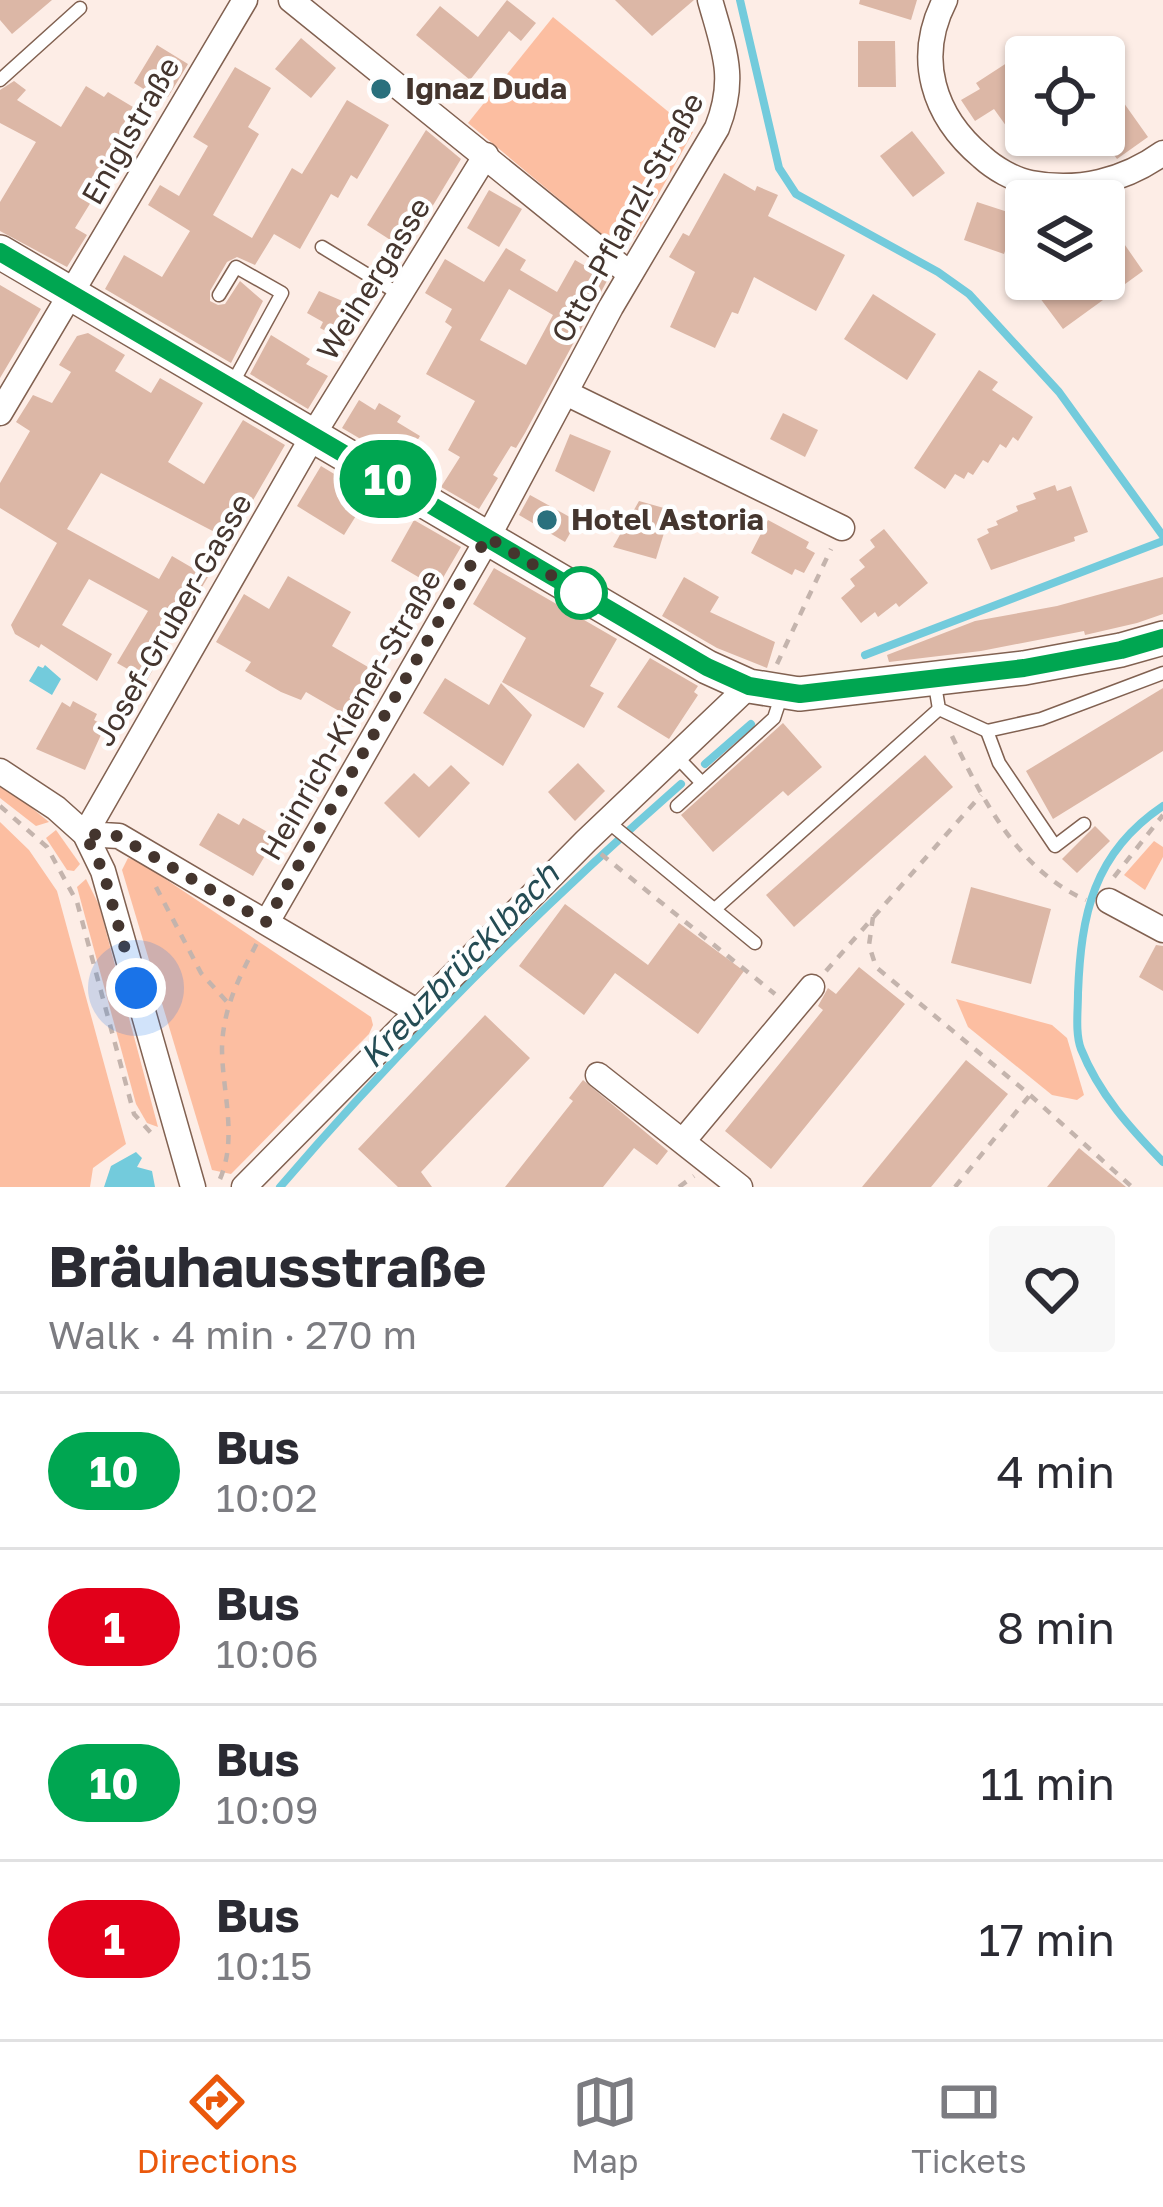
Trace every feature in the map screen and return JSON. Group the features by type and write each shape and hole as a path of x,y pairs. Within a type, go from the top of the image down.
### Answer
{"street":[{"name":"Eniglstraße","path":"0,413 245,0"},
{"path":"291,0 630,274"},
{"name":"Otto-Pflanzl-Straße","path":"487,537 630,274 717,128 730,95 728,64 710,0"},
{"path":"946,0 935,20 928,61 936,100 956,136 989,163 1025,182 1070,188 1103,184 1160,162"},
{"name":"Weihergasse","path":"314,436 486,155"},
{"path":"0,251 718,673 768,684 936,693 1163,638"},
{"path":"566,393 842,528"},
{"name":"Josef-Gruber-Gasse","path":"85,834 314,436"},
{"name":"Heinrich-Kiener-Straße","path":"263,931 487,537"},
{"path":"244,1187 418,1012 618,830 677,757 768,684"},
{"path":"0,771 56,808 85,834 103,871 193,1187"},
{"path":"85,834 118,836 263,931 418,1012"},
{"path":"1108,901 1163,930"},
{"path":"682,1141 812,987"},
{"path":"598,1075 740,1187"}],"lane":[{"path":"0,80 80,8"},
{"path":"322,247 399,294"},
{"path":"219,295 236,267 282,293 231,387"},
{"path":"987,731 1041,719 1163,673"},
{"path":"676,806 774,718 768,684"},
{"path":"715,909 936,693 987,731 999,763 1054,846 1084,824"},
{"path":"677,757 702,783"},
{"path":"618,830 755,943"}],"path":[{"path":"768,684 842,528"},
{"path":"936,693 981,796 1022,850 1078,897"},
{"path":"812,987 981,796"},
{"path":"0,806 38,838 77,902 134,1114 156,1137"},
{"path":"1108,901 1112,880 1163,815"},
{"path":"38,838 49,828"},
{"path":"605,858 794,1009"},
{"path":"152,879 201,973 228,1004"},
{"path":"873,916 869,945 876,967 1030,1095 1131,1187"},
{"path":"220,1178 229,1131 222,1048 228,1004 263,931"},
{"path":"955,1187 1030,1095"}],"shaded area":[{"path":"553,17 693,132 628,245 613,244 468,123"},
{"path":"0,782 49,822 36,826 0,798"},
{"path":"0,822 29,850 57,891 126,1144 93,1168 90,1187 0,1187"},
{"path":"56,830 80,864 74,871 67,870 46,838"},
{"path":"1154,841 1163,847 1163,857 1145,890 1124,875"},
{"path":"128,858 371,1017 369,1034 231,1174 212,1170 122,870"},
{"path":"86,879 99,905 158,1127 147,1123 136,1104 77,887"},
{"path":"956,999 1052,1025 1067,1038 1084,1095 1077,1100 1052,1095 968,1027"}],"water":[{"path":"45,665 61,679 52,695 29,681 38,666"},
{"path":"136,1152 142,1158 137,1167 152,1171 155,1187 104,1187 111,1166"}],"building":[{"path":"0,0 52,0 12,34 0,20"},
{"path":"507,0 536,23 521,41 509,31 470,80 416,35 440,6 478,37"},
{"path":"615,0 694,0 652,36"},
{"path":"860,0 917,0 911,20 859,4"},
{"path":"301,38 336,68 311,98 275,69"},
{"path":"858,41 895,41 896,87 858,87"},
{"path":"157,45 188,64 168,97 161,93 158,98 134,83"},
{"path":"1005,64 1005,124 994,109 975,121 961,100 980,89 976,83"},
{"path":"235,67 271,88 248,127 259,134 213,215 252,238 292,168 302,174 347,100 389,125 357,179 351,175 338,198 331,194 300,249 274,234 255,265 237,257 227,262 210,291 210,301 225,304 240,281 263,301 231,363 105,289 124,255 162,277 190,231 148,205 160,185 179,196 208,146 193,137"},
{"path":"14,81 26,90 17,100 61,127 86,86 133,107 123,125 130,129 123,148 117,149 94,187 99,189 75,228 87,235 67,267 0,231 0,202 36,142 0,123 0,90"},
{"path":"1125,105 1148,137 1125,153"},
{"path":"426,130 461,159 406,250 367,225"},
{"path":"912,131 945,173 913,197 880,156"},
{"path":"724,173 755,191 757,186 778,195 768,216 845,255 816,311 754,277 738,314 732,312 715,348 670,327 695,272 669,257 683,233 689,236"},
{"path":"489,190 522,209 499,247 467,228"},
{"path":"977,202 1005,211 1004,254 964,240"},
{"path":"1125,245 1143,271 1125,284"},
{"path":"506,248 526,260 520,270 557,292 575,260 608,279 525,433 493,475 498,478 479,509 441,487 460,457 448,450 475,401 426,374 452,327 445,322 452,309 425,293 445,259 484,282","holes":["509,289 553,315 526,365 480,340"]},
{"path":"0,285 41,309 0,378"},
{"path":"319,291 366,311 348,343 320,328 323,322 307,313"},
{"path":"873,294 936,334 907,380 844,339"},
{"path":"1041,300 1103,300 1063,329"},
{"path":"88,333 125,355 115,371 151,393 160,378 203,403 168,462 204,484 243,420 285,445 230,540 101,473 67,529 159,579 172,556 208,577 147,680 117,663 148,611 89,579 62,625 112,654 97,681 41,644 39,648 15,634 11,625 57,543 0,508 0,483 30,431 16,422 33,395 52,403 71,372 59,365 77,336"},
{"path":"271,335 328,376 308,409 250,374"},
{"path":"979,370 998,382 992,390 1033,417 1018,441 1013,437 1006,448 1000,444 988,463 983,460 964,479 955,474 945,489 914,468"},
{"path":"359,400 375,410 379,403 401,416 397,422 420,436 403,464 342,428"},
{"path":"783,413 818,430 805,457 770,439"},
{"path":"570,434 611,451 594,492 555,471"},
{"path":"321,466 369,495 344,535 297,506"},
{"path":"1055,485 1057,491 1071,486 1088,532 1074,537 1075,541 991,570 977,539 998,525 996,521 1018,511 1016,506 1036,499 1033,493"},
{"path":"530,495 577,521 565,542 519,515"},
{"path":"639,501 671,510 656,559 613,547"},
{"path":"414,520 461,547 437,588 391,561"},
{"path":"768,520 809,542 806,548 815,553 804,573 795,569 792,575 751,553"},
{"path":"884,529 928,583 899,607 896,603 861,623 841,598 855,586 850,579 865,567 859,560 875,547 870,540"},
{"path":"494,568 617,639 590,686 604,693 584,728 502,682 526,638 473,604"},
{"path":"288,576 351,612 332,646 368,667 364,676 380,685 358,722 306,692 301,700 281,692 245,671 251,662 216,642 244,594 269,609"},
{"path":"684,577 719,597 710,612 775,642 767,668 717,648 662,616"},
{"path":"1163,577 1163,614 1137,623 1085,635 1084,631 889,662 887,655 975,621 1057,606"},
{"path":"650,658 698,686 694,692 698,695 669,739 617,707"},
{"path":"445,678 489,705 501,683 532,715 503,766 423,713"},
{"path":"1163,688 1163,751 1053,819 1026,771"},
{"path":"73,701 97,714 94,720 105,726 85,770 36,749 62,702 70,707"},
{"path":"783,723 822,767 788,796 783,791 713,852 681,815"},
{"path":"925,755 953,787 794,927 766,895"},
{"path":"578,763 605,791 575,821 548,792"},
{"path":"451,765 470,783 419,838 384,803 414,773 429,787"},
{"path":"218,813 239,825 243,818 276,837 253,876 199,845"},
{"path":"1095,826 1110,841 1077,873 1062,859"},
{"path":"971,887 1051,909 1031,984 951,963"},
{"path":"565,904 648,965 679,923 744,971 698,1034 615,973 584,1015 519,966"},
{"path":"1156,945 1163,946 1163,991 1139,977"},
{"path":"859,967 905,1004 771,1169 725,1131 823,1010 818,1006 828,988 836,994"},
{"path":"485,1015 530,1058 421,1172 432,1187 398,1187 358,1149"},
{"path":"966,1060 1008,1094 931,1187 862,1187"},
{"path":"583,1080 668,1151 657,1165 634,1148 603,1187 505,1187 573,1101 569,1098"},
{"path":"1079,1148 1126,1187 1047,1187"}],"waterway":[{"path":"740,0 779,168 796,194 969,294 1059,392 1163,536"},
{"name":"Kreuzbrücklbach","path":"865,655 1163,541"},
{"name":"Kreuzbrücklbach","path":"705,764 751,724"},
{"name":"Kreuzbrücklbach","path":"280,1187 473,979 681,784"},
{"path":"1163,806 1121,844 1095,888 1083,937 1077,1022 1081,1049 1106,1096 1163,1162"}],"bus line":[{"name":"10","path":"0,252 707,667 749,686 800,694 1024,668 1163,638"}],"place":[{"name":"Ignaz Duda","path":"381,89"},
{"name":"Hotel Astoria","path":"547,520"}],"route":[{"path":"136,988 103,871 85,834 118,836 266,922 487,537 581,593"}]}
